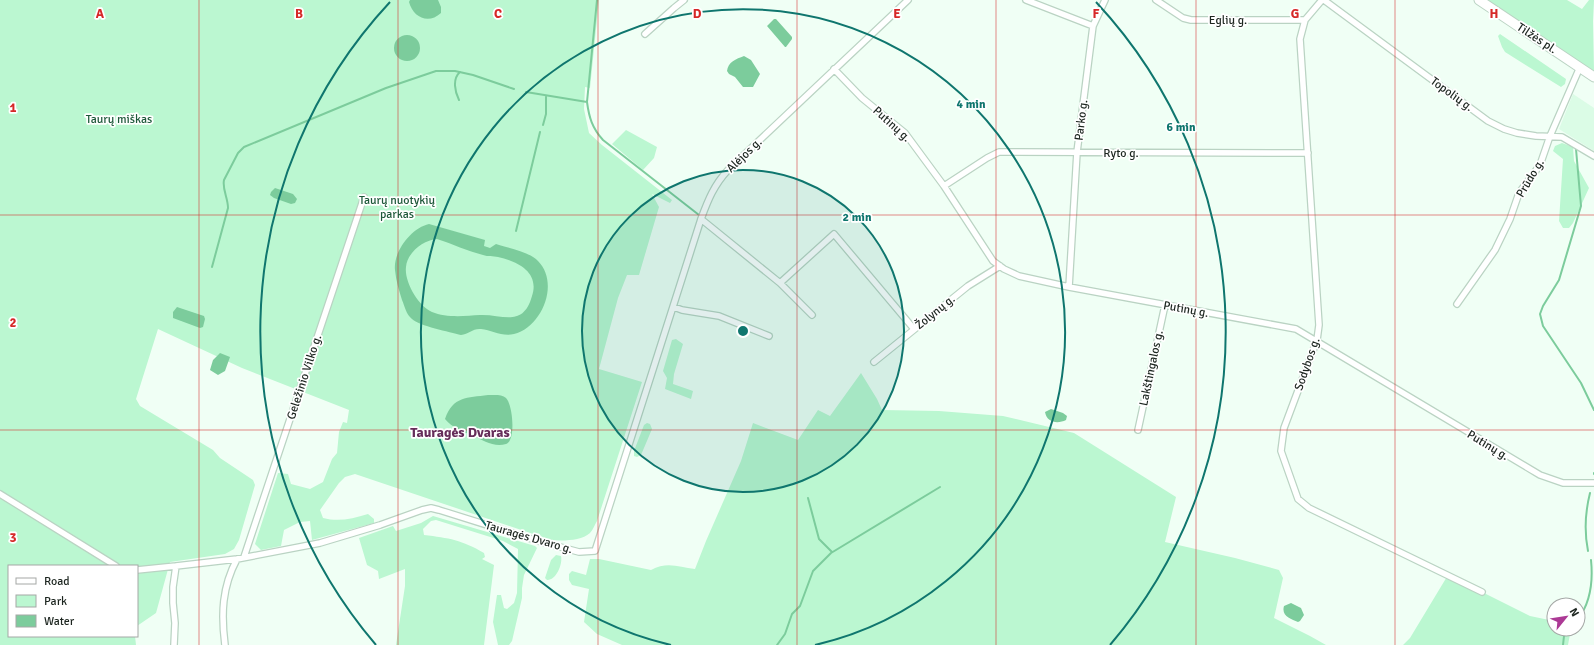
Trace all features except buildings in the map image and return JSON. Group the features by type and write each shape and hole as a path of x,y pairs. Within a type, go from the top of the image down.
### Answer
{"highway":[{"name":"Tilžės pl.","path":"1479,0 1594,77"}],"street":[{"path":"645,34 684,0"},
{"name":"Alėjos g.","path":"702,220 712,192 721,177 908,0"},
{"path":"1026,0 1093,26 1104,0"},
{"name":"Eglių g.","path":"1156,0 1183,18 1191,20 1305,20"},
{"name":"Sodybos g.","path":"1323,0 1305,20 1300,39 1319,325 1316,340 1281,440 1283,461 1298,499 1310,508 1482,592"},
{"name":"Topolių g.","path":"1323,0 1488,121 1504,129 1517,133 1568,139 1594,156"},
{"name":"Parko g.","path":"1069,287 1077,152 1093,26"},
{"name":"Prūdo g.","path":"1457,304 1495,250 1510,219 1519,193 1540,164 1550,136 1580,68"},
{"name":"Putinų g.","path":"834,69 862,98 905,133 944,186 993,261 1000,266 1019,276 1069,287 1286,326 1303,332 1540,476 1563,483 1594,483"},
{"name":"Ryto g.","path":"944,186 987,158 999,152 1308,153"},
{"name":"Geležinio Vilko g.","path":"244,557 364,197"},
{"path":"702,220 780,283 812,315"},
{"name":"Tauragės Dvaro g.","path":"138,570 237,559 320,543 431,508 579,552 595,551 702,220"},
{"path":"780,283 834,234 914,329"},
{"name":"Žolynų g.","path":"874,362 968,286 1000,266"},
{"name":"Lakštingalos g.","path":"1138,430 1165,305"},
{"path":"674,307 682,310 719,316 769,336"},
{"path":"0,494 114,565"},
{"path":"225,645 222,617 224,593 227,579 237,559"},
{"path":"174,645 175,623 173,587 176,566"}],"shaded area":[{"path":"1573,94 1594,108 1594,151 1559,129"}],"green space":[{"name":"Taurų nuotykių parkas","path":"0,0 599,0 590,88 585,87 584,109 589,133 672,200 670,203 652,194 659,207 639,275 627,275 618,298 599,369 642,382 597,521 590,533 577,539 551,540 355,474 345,477 339,483 320,510 323,518 334,520 368,514 374,519 374,523 312,540 310,521 300,522 284,530 281,546 261,550 255,544 278,473 288,474 291,484 310,489 323,482 332,459 337,453 339,432 343,422 347,423 349,410 242,368 158,329 136,399 140,406 213,450 220,458 253,480 255,485 239,540 234,549 225,554 170,562 156,613 138,625 138,565 8,565 8,637 135,637 136,645 0,645"},
{"path":"1487,0 1567,0 1582,9 1589,0 1594,0 1594,72"},
{"path":"1500,34 1566,79 1565,84 1561,87 1505,52 1498,36"},
{"path":"626,130 657,147 654,158 643,170 612,144"},
{"path":"1562,143 1573,147 1574,161 1589,188 1573,223 1569,228 1563,228 1559,221 1563,159 1553,151 1555,146"},
{"path":"676,339 683,344 674,374 673,384 693,391 691,399 665,389 667,378 663,371 672,340"},
{"path":"861,373 882,410 939,411 1003,416 1074,433 1176,497 1165,542 1279,570 1283,578 1274,618 1326,645 622,645 597,634 584,622 589,589 572,585 569,580 569,574 572,571 586,575 590,559 599,559 651,570 668,565 695,569 741,461 753,423 798,440 818,410 830,416"},
{"path":"647,423 650,424 652,429 641,455 637,457 634,456 634,451 644,425"},
{"path":"433,516 535,546 537,548 524,575 522,598 512,641 509,645 498,645 493,622 497,595 501,595 504,608 507,609 514,603 517,593 518,549 503,541 436,520 431,521 423,529 424,535 462,542 469,545 484,553 485,557 482,559 494,565 484,645 396,645 405,586 405,569 379,579 378,571 367,565 359,538 393,526 396,531 421,523"},
{"path":"556,555 561,556 560,567 553,578 547,580 545,578 551,560"},
{"path":"1448,575 1530,616 1546,619 1546,637 1569,637 1568,645 1403,645 1410,638"}],"water":[{"path":"410,0 438,0 441,7 441,13 436,17 426,19 422,18 414,12 409,2"},
{"path":"774,19 776,19 792,37 786,47 767,26"},
{"path":"407,35 416,39 420,48 416,57 407,61 398,57 394,48 398,39"},
{"path":"744,56 751,60 760,74 753,87 743,87 735,77 727,71 731,63"},
{"path":"275,188 293,194 297,199 295,203 291,204 270,195"},
{"path":"429,224 485,240 484,246 490,248 496,244 530,255 538,261 544,270 547,281 547,292 545,303 540,314 533,323 524,330 510,335 478,329 461,335 428,326 412,319 407,313 401,296 396,278 395,263 404,242 422,226","holes":["437,239 471,252 512,261 525,269 533,280 534,288 528,306 518,316 511,317 488,315 449,316 437,314 427,309 413,293 407,280 406,267 409,257 417,248 426,242"]},
{"path":"177,307 204,316 205,319 203,327 200,328 173,318 173,312"},
{"path":"220,353 230,357 225,371 218,375 210,370 213,360"},
{"path":"488,395 502,396 506,398 508,402 512,415 512,430 511,437 506,444 497,445 485,441 454,427 445,419 448,411 457,402 467,398"},
{"path":"1051,409 1063,413 1067,416 1066,420 1053,422 1050,420 1046,416 1045,412"},
{"path":"1291,603 1301,608 1304,615 1298,622 1285,615 1283,609 1284,606"}],"waterway":[{"path":"597,0 587,102 594,127 603,140 699,215"},
{"path":"212,267 228,208 224,180 238,153 244,147 386,88 436,71 455,71 473,75 514,89"},
{"path":"459,100 455,89 455,82 457,75 460,72"},
{"path":"526,92 587,102"},
{"path":"543,125 546,114 546,97"},
{"path":"516,231 540,132"},
{"path":"1576,149 1581,206 1559,280 1543,306 1540,314 1543,326 1581,383 1594,410"},
{"path":"777,645 785,634 792,614 800,606 813,571 831,553 940,487"},
{"path":"1588,551 1586,522 1590,493"},
{"path":"808,498 819,539 832,552"},
{"path":"1586,605 1592,575 1591,560"},
{"path":"1563,645 1564,637"}],"district":[{"name":"Tauragės Dvaras","path":"460,432"}],"park label":[{"name":"Taurų miškas","path":"119,119"}]}
